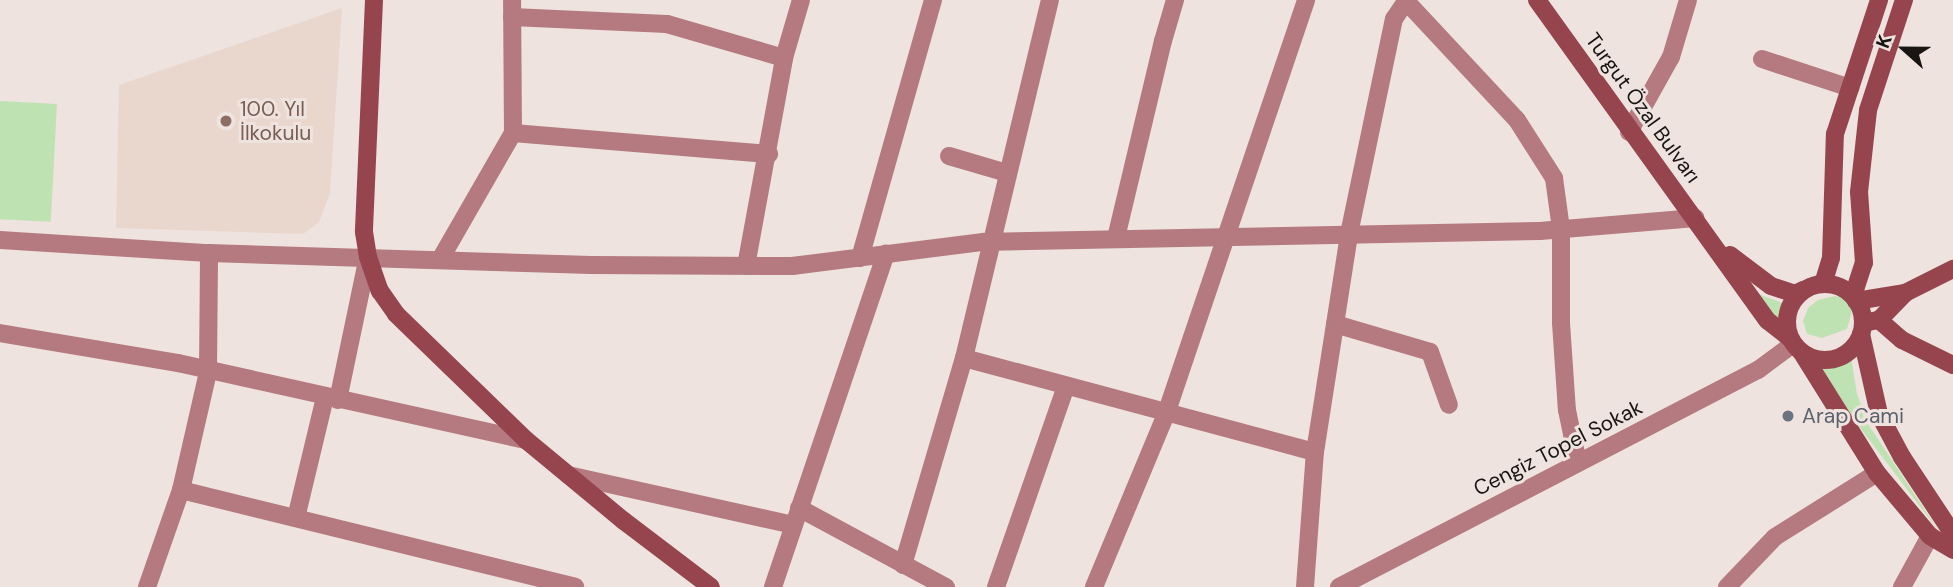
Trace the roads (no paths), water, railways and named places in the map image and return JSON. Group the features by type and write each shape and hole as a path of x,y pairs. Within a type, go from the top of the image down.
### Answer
{"main road":[{"path":"374,0 364,232 368,257 380,291 396,314 526,440 624,522 711,587"},
{"name":"Turgut Özal Bulvarı","path":"1537,0 1629,132 1714,242 1768,321 1795,345 1877,473 1930,536 1953,550"},
{"path":"1879,0 1835,134 1831,258 1823,284 1839,286 1854,299 1868,326 1879,414 1902,457 1953,534"},
{"path":"1854,299 1864,263 1859,192 1868,110 1904,0"},
{"name":"Turgut Özal Bulvarı","path":"1714,242 1771,286 1795,293 1823,284"},
{"path":"1803,290 1788,309 1786,321 1795,345 1812,358 1836,359 1847,354 1868,326 1905,293 1953,269"},
{"path":"1854,299 1905,293"},
{"path":"1868,326 1953,365"}],"street":[{"path":"746,266 769,154 784,58 801,0"},
{"path":"860,258 933,0"},
{"path":"903,565 964,358 1050,0"},
{"path":"1116,238 1175,0"},
{"path":"1094,587 1166,414 1306,0"},
{"path":"1629,132 1671,57 1688,0"},
{"path":"1305,587 1315,452 1349,234 1394,19 1405,1 1517,120 1554,178 1561,229 1567,410 1578,463"},
{"path":"441,258 513,133 512,8 667,24 784,58"},
{"path":"1762,59 1850,88"},
{"path":"513,133 769,154"},
{"path":"949,156 1007,173"},
{"path":"0,240 209,253 441,258 591,265 792,266 990,242 1561,229 1695,218"},
{"path":"147,587 181,490 208,372 209,253"},
{"path":"773,587 886,254"},
{"path":"296,518 332,399 368,257"},
{"path":"1335,324 1430,352 1449,405"},
{"path":"0,333 178,363 208,372 526,440"},
{"name":"Cengiz Topel Sokak","path":"1339,587 1758,370 1795,345"},
{"path":"964,358 1315,452"},
{"path":"996,587 1066,386"},
{"path":"1727,587 1775,537 1877,473"},
{"path":"568,475 797,516 947,587"},
{"path":"181,490 575,587"},
{"path":"1902,587 1930,536"}],"place":[{"name":"100. Yıl İlkokulu","path":"226,121"},
{"name":"Arap Cami","path":"1788,416"}]}
